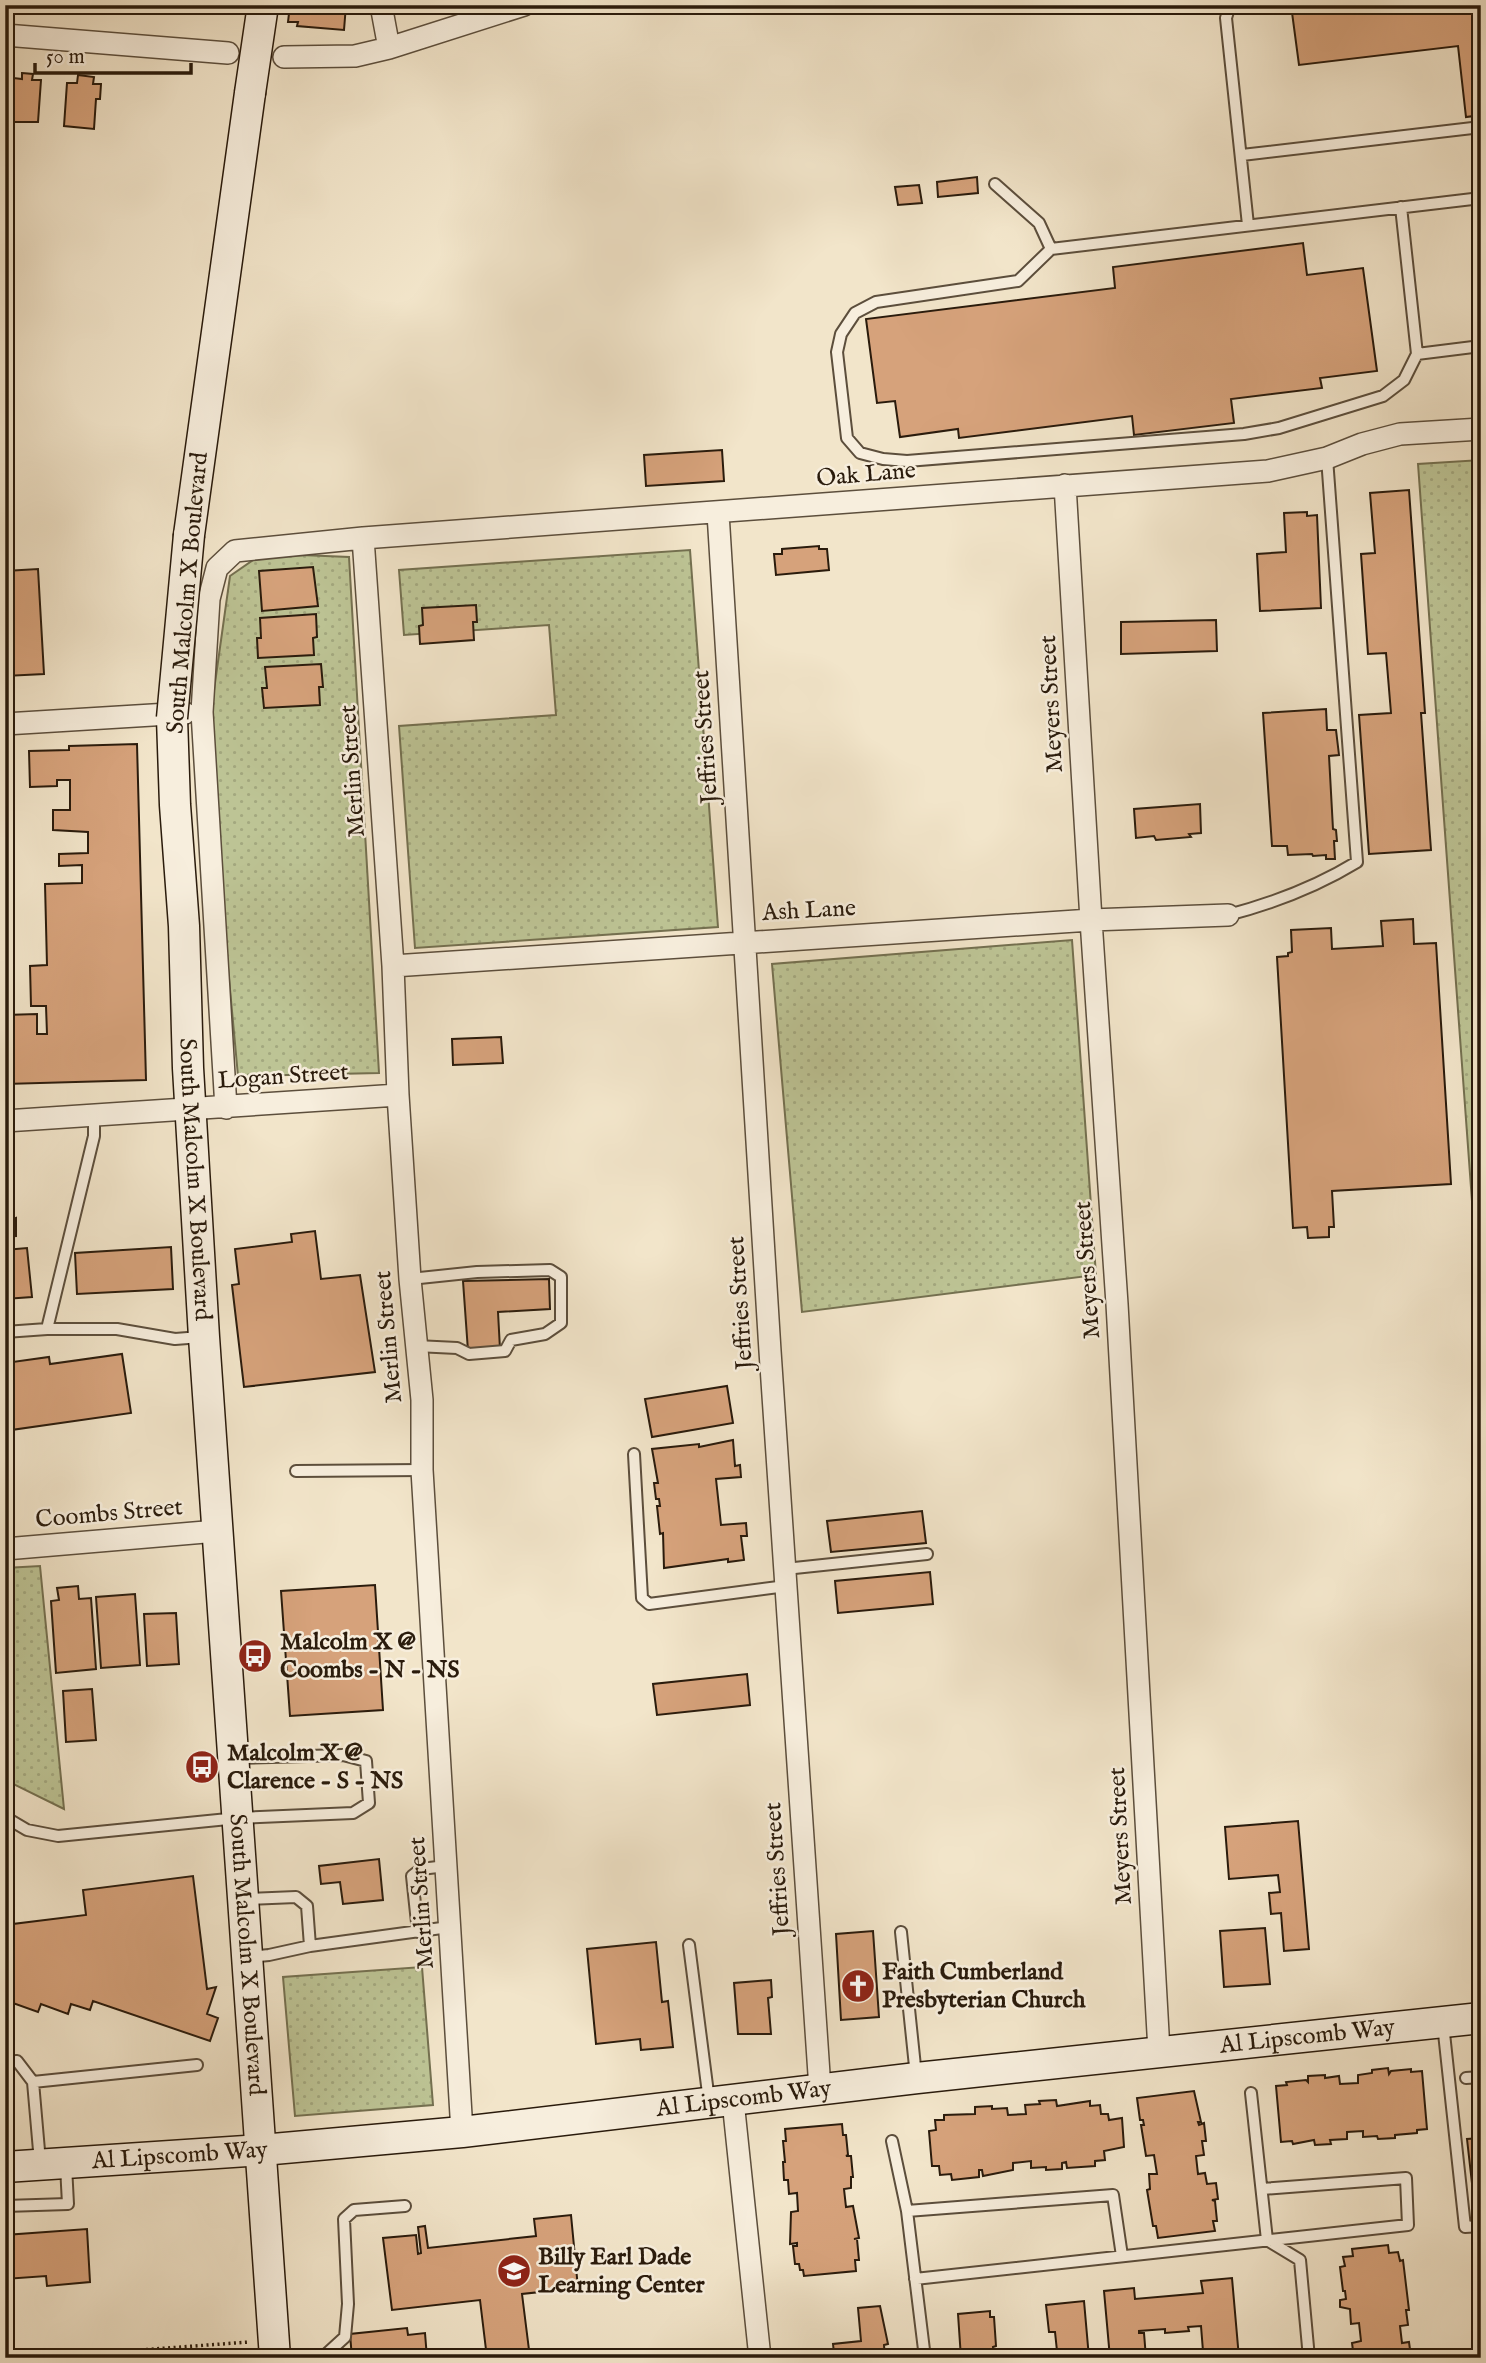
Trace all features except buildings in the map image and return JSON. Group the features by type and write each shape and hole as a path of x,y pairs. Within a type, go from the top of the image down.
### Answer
{"street":[{"name":"South Malcolm X Boulevard","path":"263,5 185,570 172,718 204,1337 275,2349"},
{"path":"381,5 388,48"},
{"path":"284,57 332,58 388,48 524,5"},
{"path":"5,35 228,53"},
{"name":"Oak Lane","path":"202,712 209,599 217,568 229,555 251,548 1268,471 1328,458 1400,433 1481,429"},
{"name":"Meyers Street","path":"1065,485 1118,1318 1159,2051"},
{"name":"Jeffries Street","path":"718,513 820,2090"},
{"name":"Merlin Street","path":"363,538 393,965 410,1279 422,1400 422,1470 462,2132"},
{"path":"5,724 202,712 226,1108"},
{"name":"Ash Lane","path":"393,965 1091,920 1228,915"},
{"name":"Logan Street","path":"5,1121 398,1096"},
{"name":"Coombs Street","path":"5,1549 217,1531"},
{"name":"Al Lipscomb Way","path":"6,2167 262,2150 462,2132 917,2078 1481,2018"},
{"path":"721,2102 760,2358"}],"lane":[{"path":"1230,5 1226,18 1248,225"},
{"path":"1242,155 1481,127"},
{"path":"995,184 1040,223 1051,249"},
{"path":"1401,207 1417,354 1404,380 1383,396 1279,428 1244,434 907,461 860,453 848,438 837,352 841,334 855,313 876,302 1018,281 1051,249 1248,225 1401,207 1479,198 1481,229"},
{"path":"1417,354 1481,346"},
{"path":"1228,915 1277,902 1331,878 1357,862 1328,458"},
{"path":"5,928 5,967"},
{"path":"47,1329 94,1136 94,1116"},
{"path":"410,1279 477,1272 550,1270 561,1277 561,1323 545,1334 511,1340 505,1351 469,1354 457,1348 416,1346"},
{"path":"5,1332 117,1329 175,1339 204,1337"},
{"path":"634,1454 642,1598 649,1604 717,1597 785,1577 927,1554"},
{"path":"296,1471 422,1470"},
{"path":"5,1817 27,1830 58,1836 238,1818 353,1813 369,1803 366,1761 343,1755 235,1758"},
{"path":"418,1932 412,1876 421,1869 446,1866"},
{"path":"244,1899 296,1897 307,1906 310,1945"},
{"path":"248,1957 310,1945 449,1927"},
{"path":"901,1932 917,2078"},
{"path":"689,1945 721,2102"},
{"path":"1443,2021 1465,2227 1481,2226"},
{"path":"5,2062 17,2061 33,2081 53,2164 68,2204 6,2206 6,2167"},
{"path":"33,2081 197,2066"},
{"path":"1466,2078 1481,2077"},
{"path":"1251,2093 1267,2240"},
{"path":"892,2141 907,2211 925,2358"},
{"path":"915,2279 1408,2225 1406,2178 1262,2189"},
{"path":"907,2211 1113,2194 1122,2256"},
{"path":"322,2358 345,2337 348,2304 344,2218 354,2210 405,2206"},
{"path":"1267,2240 1300,2260 1309,2358"}],"path":[{"path":"31,2358 275,2349"}],"green space":[{"path":"1481,460 1481,1214 1473,1215 1418,464"},
{"path":"690,550 718,927 415,948 399,726 556,715 549,625 404,635 399,570"},
{"path":"301,555 349,557 379,1073 238,1076 207,740 230,576 256,558"},
{"path":"1072,940 1096,1275 802,1312 772,964"},
{"path":"40,1566 64,1809 5,1780 5,1568"},
{"path":"422,1967 433,2105 295,2116 283,1977"}],"place":[{"name":"Malcolm X @ Coombs - N - NS","path":"255,1656"},
{"name":"Malcolm X @ Clarence - S - NS","path":"202,1767"},
{"name":"Faith Cumberland Presbyterian Church","path":"858,1986"},
{"name":"Billy Earl Dade Learning Center","path":"514,2271"}]}
